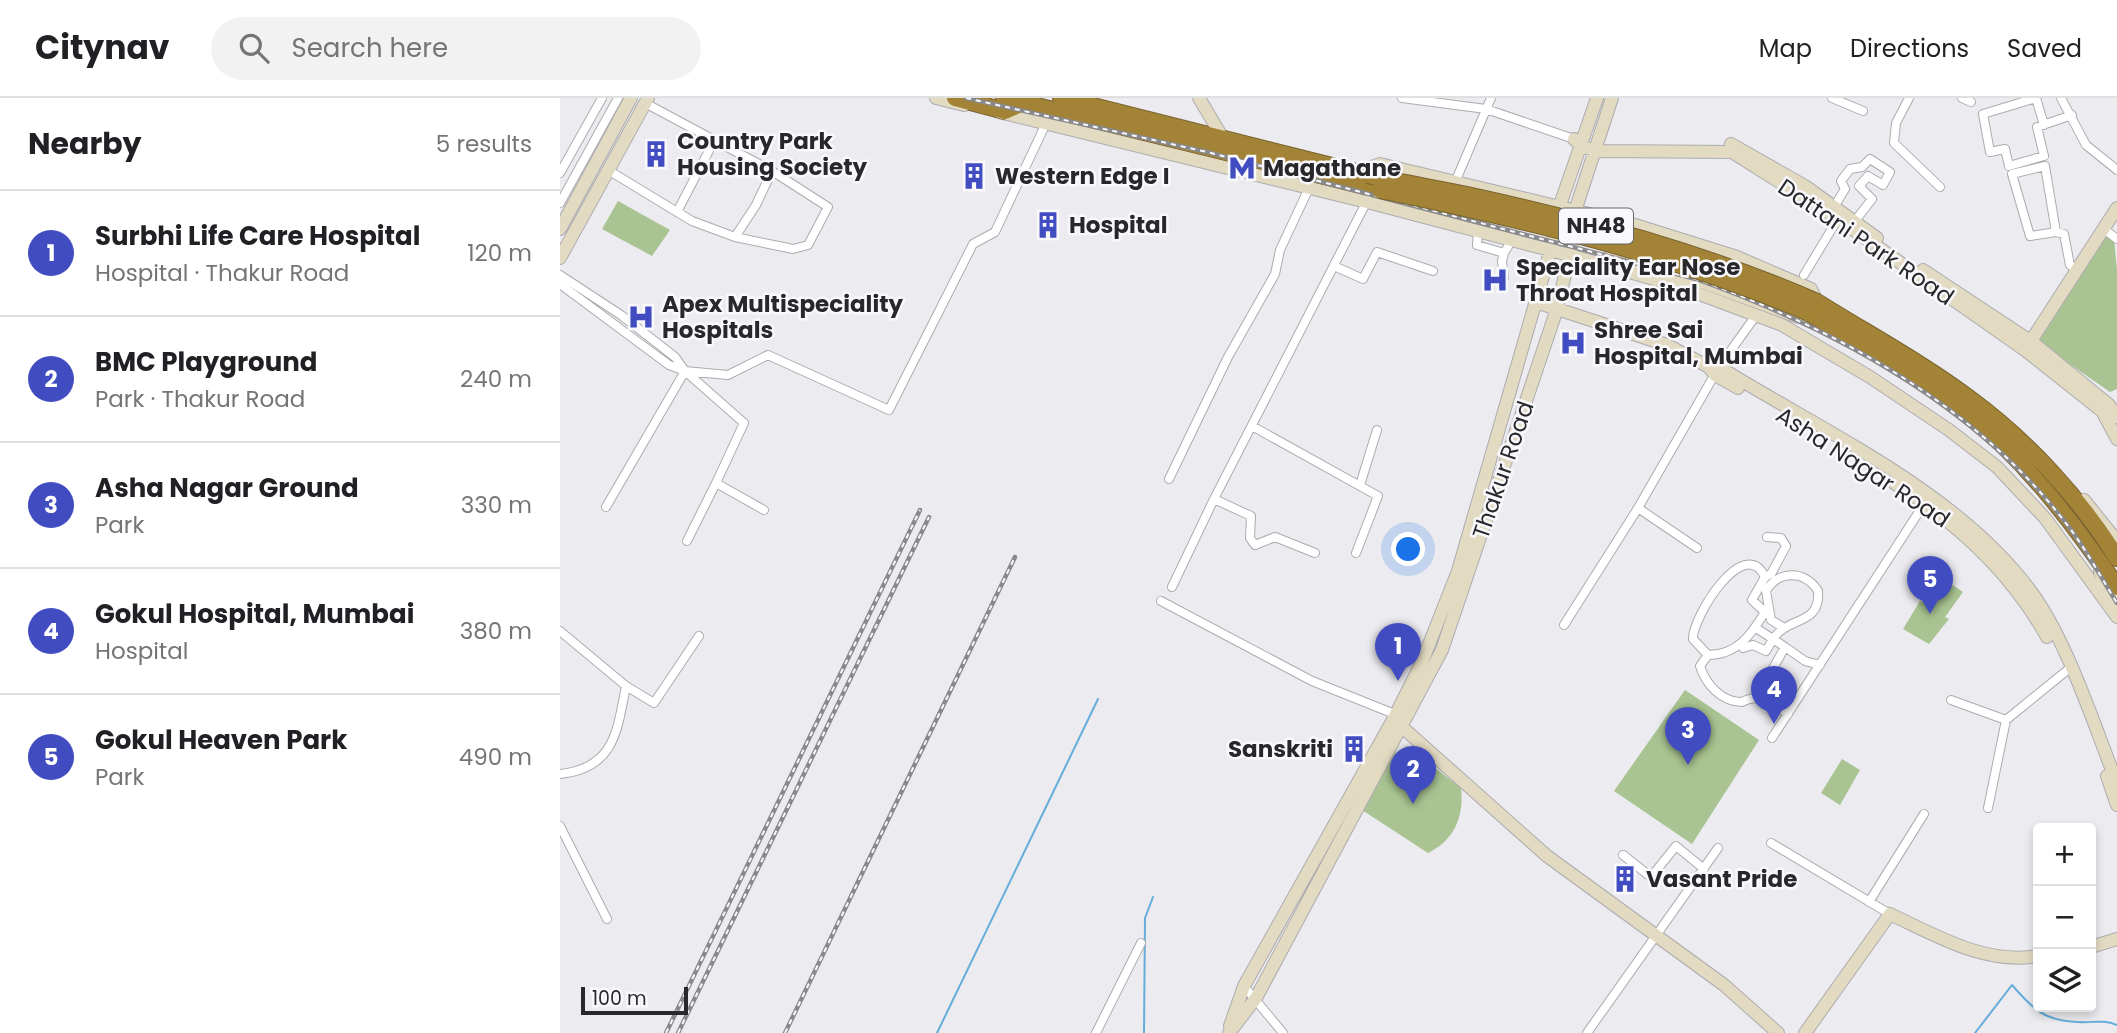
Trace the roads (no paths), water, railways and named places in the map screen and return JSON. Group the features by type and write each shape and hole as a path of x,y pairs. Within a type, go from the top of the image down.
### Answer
{"highway":[{"path":"955,98 1005,111 1023,103"},
{"name":"NH48","path":"1004,98 1352,181 1468,195 1665,244 1768,280 1963,409 2028,472 2094,553 2117,587"},
{"name":"NH48","path":"1053,110 1221,135 1352,181 1372,196 1673,261 1813,308 1970,398 2038,458 2117,558"}],"street":[{"path":"561,170 602,98"},
{"path":"560,203 618,98"},
{"path":"560,258 631,98"},
{"path":"936,98 1053,110 1309,188 1352,181 1380,164 1576,208 1737,257 1811,289 1813,308 1798,317 1705,283 1512,240 1372,196"},
{"path":"1199,98 1221,135"},
{"name":"Dattani Park Road","path":"1402,98 1486,109 1587,143 1654,150 1733,149 1838,213 1899,259 2031,348 2112,410 2117,439"},
{"path":"1456,180 1492,98"},
{"name":"Thakur Road","path":"1471,545 1557,309 1570,252 1597,98"},
{"name":"Thakur Road","path":"1228,1033 1256,998 1344,821 1442,650 1551,248 1560,205 1587,143 1612,98"},
{"path":"1832,98 1863,111"},
{"path":"1909,98 1896,123 1894,143 1940,187"},
{"path":"1962,98 1971,102"},
{"path":"2044,125 2036,98 1983,114 1990,152 2005,149 2009,166 2044,156 2037,127 2044,125 2071,115"},
{"path":"2061,98 2086,145 2117,170"},
{"path":"560,229 608,170 647,100 772,171 828,207 808,245 793,249 735,237 677,212 608,170"},
{"path":"560,284 662,360 685,371 728,375 768,355 889,410 973,244 995,232 1053,110"},
{"path":"677,212 715,141"},
{"path":"1804,275 1838,213 1845,190 1841,181 1850,169 1861,167 1870,159 1890,172 1883,185 1868,176 1859,186 1872,199 1855,221"},
{"path":"2056,232 2045,166 2012,174 2030,236 2056,232 2064,234 2070,265 2078,270"},
{"path":"735,237 757,205 772,171"},
{"path":"1169,479 1228,357 1275,274 1280,250 1309,188"},
{"path":"1372,196 1551,248"},
{"path":"1172,587 1214,499 1372,196"},
{"path":"2031,348 2078,270 2110,234 2117,208"},
{"name":"Dattani Park Road","path":"1838,213 1855,221 1899,259"},
{"path":"2031,348 2117,221"},
{"path":"1478,230 1477,245 1504,254"},
{"path":"1504,278 1504,254 1512,240"},
{"path":"1570,252 1757,314 1809,339 1870,377 1997,467 2045,518 2117,617"},
{"path":"1334,266 1363,279 1377,253 1433,271"},
{"path":"560,275 668,352 685,371 744,423 687,541"},
{"name":"Asha Nagar Road","path":"1536,302 1667,345 1714,370 1928,499 2019,592 2067,670 2117,783"},
{"path":"1564,625 1638,508 1714,370 1757,314"},
{"path":"616,324 621,316"},
{"path":"662,360 668,352"},
{"path":"1517,368 1536,372"},
{"path":"606,507 685,371"},
{"path":"1252,426 1378,496 1356,553"},
{"path":"1360,485 1377,430"},
{"path":"716,483 764,510"},
{"path":"2063,487 2082,497 2117,541"},
{"path":"1214,499 1251,516 1250,538 1255,545 1275,537 1315,552"},
{"path":"1772,738 1928,499"},
{"path":"1638,508 1698,548"},
{"path":"1767,537 1781,538 1786,546 1752,600 1765,610 1744,644 1712,655 1700,666 1702,674 1722,698 1742,702 1757,697 1785,647"},
{"path":"2094,553 2101,576 2117,606"},
{"path":"1765,577 1756,566 1746,564 1732,569 1693,632 1697,645 1712,655 1750,645 1766,651 1782,626 1807,617 1816,607 1818,590 1803,578 1782,576 1771,583 1766,591 1771,620 1782,626"},
{"path":"1161,601 1312,681 1399,721 1547,856 1724,985 1778,1033"},
{"path":"1756,628 1805,661 1820,666"},
{"path":"560,631 626,686 654,703 699,636"},
{"path":"1805,661 1815,674"},
{"path":"1988,808 2006,720 2067,670"},
{"name":"Asha Nagar Road","path":"2067,670 2117,805"},
{"path":"560,774 589,767 609,751 626,686"},
{"path":"1757,697 1788,714"},
{"path":"1951,700 2006,720"},
{"path":"1869,902 1924,814"},
{"name":"Thakur Road","path":"1228,1033 1244,986 1344,821"},
{"path":"560,826 607,919"},
{"path":"1771,843 1890,914 1971,951 1994,956 2033,956"},
{"path":"1623,855 1651,877 1676,846 1704,869"},
{"path":"1587,1033 1718,848"},
{"path":"1805,1033 1890,914"},
{"path":"2096,945 2117,939"},
{"path":"1096,1033 1141,943"},
{"path":"1244,986 1283,1033"}],"waterway":[{"path":"937,1033 1098,699"},
{"path":"1144,1033 1145,918 1153,897"},
{"path":"1975,1033 2012,985 2026,1001 2048,1016 2066,1021 2117,1025"}],"railway":[{"path":"966,98 1207,152 1696,279 1799,321 1850,346 1898,375 1944,406 1988,441 2028,479 2065,522 2117,603"},
{"path":"666,1033 920,510"},
{"path":"678,1033 929,517"},
{"path":"785,1033 1015,557"}],"place":[{"name":"Country Park Housing Society","path":"656,154"},
{"name":"Magathane","path":"1242,168"},
{"name":"Western Edge I","path":"974,176"},
{"name":"Hospital","path":"1048,225"},
{"name":"Speciality Ear Nose Throat Hospital","path":"1495,280"},
{"name":"Apex Multispeciality Hospitals","path":"641,317"},
{"name":"Shree Sai Hospital, Mumbai","path":"1573,343"},
{"name":"Gokul Heaven Park","path":"1930,614"},
{"name":"Surbhi Life Care Hospital","path":"1398,681"},
{"name":"Gokul Hospital, Mumbai","path":"1774,724"},
{"name":"Sanskriti","path":"1354,749"},
{"name":"Asha Nagar Ground","path":"1688,765"},
{"name":"BMC Playground","path":"1413,804"},
{"name":"Vasant Pride","path":"1625,879"}]}
